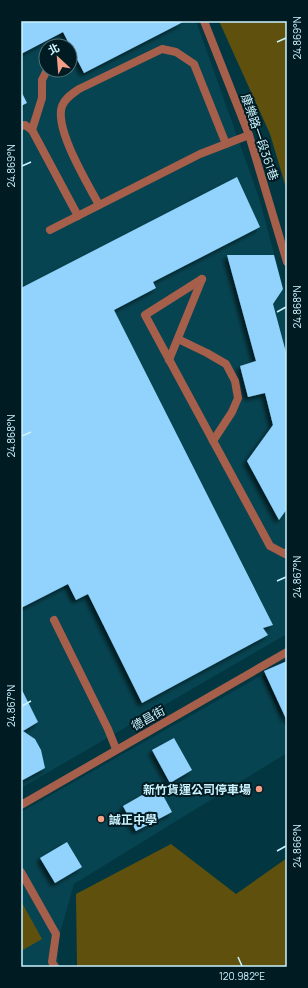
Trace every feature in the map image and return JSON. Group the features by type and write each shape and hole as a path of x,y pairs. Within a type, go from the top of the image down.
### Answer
{"street":[{"name":"康樂路一段361巷","path":"204,21 250,135 287,262"},
{"path":"99,205 67,141 62,126 61,112 63,105 70,95 79,89 162,49 176,52 194,64 226,144"},
{"path":"32,130 42,98 43,78"},
{"path":"21,126 25,125 32,130 78,216"},
{"path":"50,230 200,154 250,135"},
{"path":"169,360 202,279 145,315 169,360 270,546 285,554 287,552"},
{"path":"178,339 226,364 235,381 238,398 232,412 213,441"},
{"path":"54,620 108,729 116,750"},
{"name":"德昌街","path":"21,805 287,652"},
{"path":"21,872 56,934 52,962 55,967"}],"shaded area":[{"path":"21,21 196,21 259,198 287,302 287,634 21,788"},
{"path":"219,21 287,21 287,191 270,134"},
{"name":"誠正中學","path":"262,675 287,730 287,753 74,884 59,937 58,961 61,967 21,967 21,812"},
{"path":"171,844 236,894 287,858 287,967 77,967 76,894"},
{"path":"21,901 42,939 21,951"}],"building":[{"path":"21,21 185,21 84,73 78,61 78,38 66,38 63,32 52,38 38,38 38,45 21,54"},
{"path":"21,91 27,103 21,106"},
{"path":"237,177 260,227 153,282 156,288 114,310 273,625 263,628 268,635 142,703 88,594 76,600 68,584 21,608 21,288"},
{"path":"227,255 274,255 283,289 273,304 287,356 287,509 279,520 247,461 273,425 265,393 248,397 240,366 256,361"},
{"path":"287,661 287,721 264,671"},
{"path":"21,688 38,722 23,731 35,739 41,750 45,768 21,781"},
{"path":"174,738 192,770 170,783 152,750"},
{"path":"158,786 172,812 136,831 123,806"},
{"path":"67,842 82,867 55,883 40,858"}],"place":[{"name":"新竹貨運公司停車場","path":"259,789"},
{"name":"誠正中學","path":"101,819"}]}
